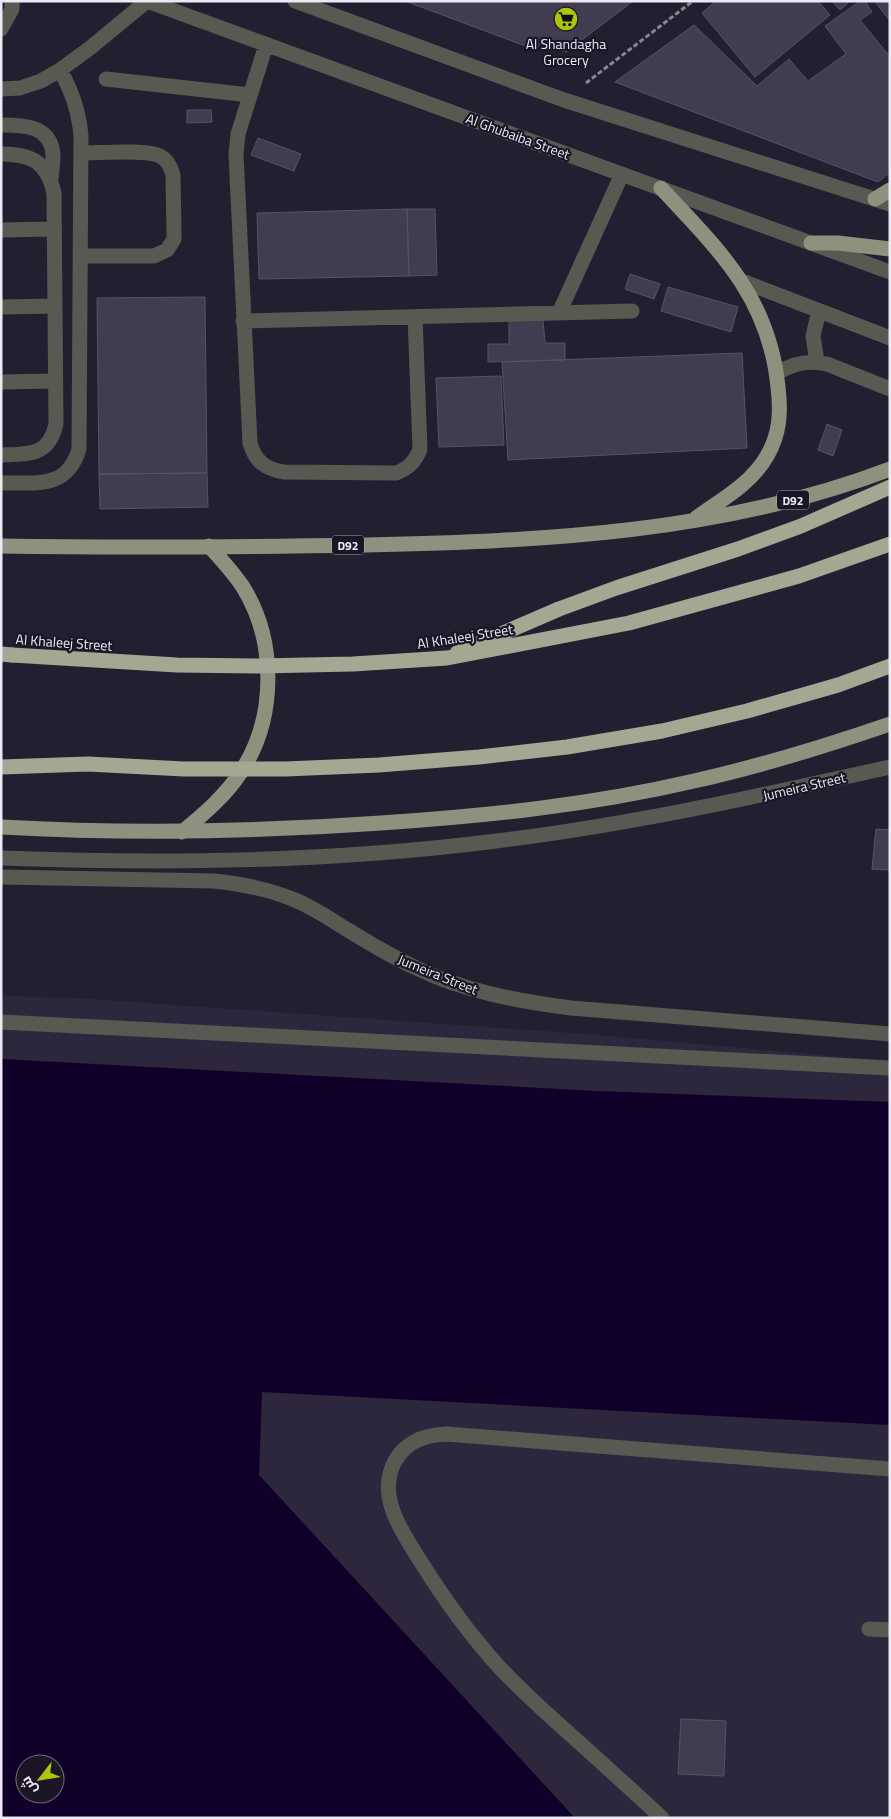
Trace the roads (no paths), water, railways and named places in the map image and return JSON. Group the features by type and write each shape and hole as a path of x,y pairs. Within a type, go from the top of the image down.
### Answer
{"highway":[{"path":"447,658 559,609 801,526 890,487"},
{"name":"Al Khaleej Street","path":"6,655 168,665 259,666 353,664 447,658 629,623 799,576 890,544"},
{"path":"1,767 88,764 184,769 286,769 379,765 557,748 662,731 737,713 838,685 890,666"}],"main road":[{"path":"661,188 711,242 742,281 764,326 777,373 780,423 775,440 766,457 742,485 693,520"},
{"path":"883,202 890,190"},
{"path":"811,243 838,242 890,249"},
{"name":"D92","path":"1,546 209,546 512,541 584,536 657,527 799,499 890,469"},
{"path":"182,832 225,793 242,771 263,721 268,694 268,667 264,639 256,613 244,588 228,566 209,546"},
{"path":"1,827 74,831 182,832 308,828 483,816 553,807 694,782 773,762 890,724"}],"street":[{"path":"1,29 12,9 12,1"},
{"path":"1,89 20,88 41,81 60,70 147,1"},
{"name":"Al Ghubaiba Street","path":"147,1 890,272"},
{"path":"295,1 564,100 883,202"},
{"path":"266,45 238,134 236,154 250,443 258,461 266,467 284,472 396,473 407,468 416,460 420,449 415,317"},
{"path":"1,483 54,480 71,468 79,449 81,153 79,118 75,102 69,85 60,70"},
{"path":"106,79 250,95"},
{"path":"1,125 28,125 45,135 53,154 51,179 54,193 56,424 49,442 43,449 34,453 1,455"},
{"path":"80,256 154,256 171,245 174,232 173,175 167,161 162,156 147,153 81,153"},
{"path":"1,154 21,155 36,161 44,167 51,179"},
{"path":"559,313 622,174"},
{"path":"1,230 53,230"},
{"path":"742,281 890,338"},
{"path":"1,307 54,306"},
{"path":"243,320 632,311"},
{"path":"816,362 813,336 819,311"},
{"path":"777,373 795,364 806,361 816,362 827,364 890,389"},
{"path":"1,382 55,381"},
{"name":"Jumeira Street","path":"1,858 140,862 259,860 377,853 496,841 613,824 720,805 890,767"},
{"name":"Jumeira Street","path":"1,877 214,881 242,884 296,900 322,913 380,950 416,968 453,983 492,995 531,1003 571,1008 890,1034"},
{"path":"1,1022 890,1068"},
{"path":"662,1818 528,1696 500,1668 438,1590 392,1511 388,1497 388,1483 391,1469 397,1457 407,1446 418,1439 446,1434 890,1469"},
{"path":"870,1629 890,1630"}],"place":[{"name":"Al Shandagha Grocery","path":"566,19"}]}
